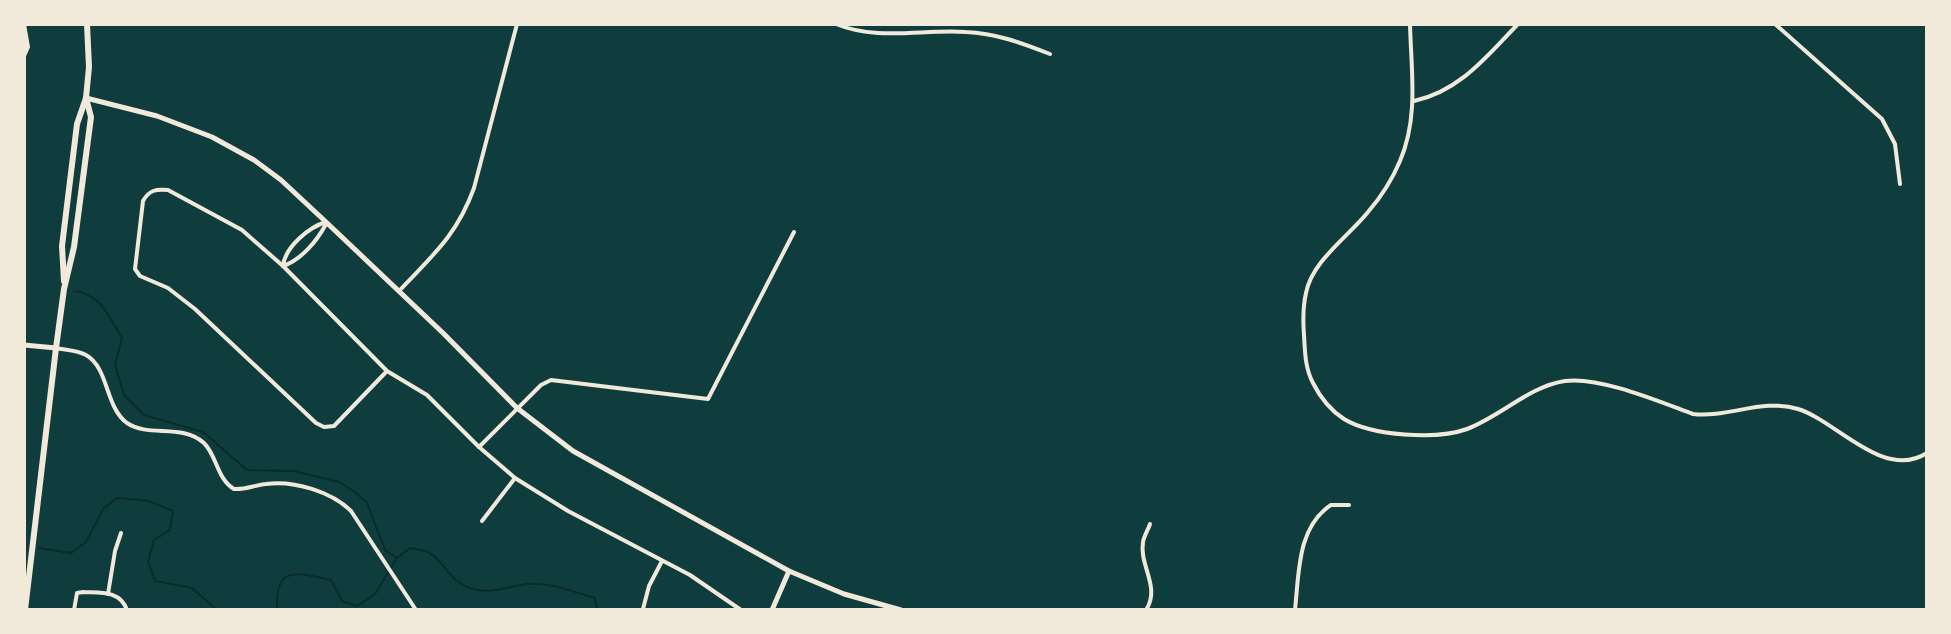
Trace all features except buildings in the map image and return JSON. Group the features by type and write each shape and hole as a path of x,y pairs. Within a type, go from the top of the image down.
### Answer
{"main road":[{"path":"64,289 62,246 77,124 86,98 90,49 87,24"},
{"path":"25,610 56,348 64,289 74,247 91,117 86,98"}],"street":[{"path":"24,24 28,47 24,56"},
{"path":"399,291 451,236 465,214 517,24"},
{"path":"836,24 875,33 955,31 994,35 1050,54"},
{"path":"1410,24 1414,101 1408,141 1391,179 1367,214 1319,266 1306,293 1306,363 1312,382 1326,404 1345,420 1396,433 1425,437 1442,435 1467,429 1548,384 1568,380 1626,391 1704,415 1753,407 1796,408 1818,418 1869,451 1911,460 1927,453"},
{"path":"1414,101 1434,96 1458,83 1518,24"},
{"path":"1775,24 1882,119 1895,144 1900,184"},
{"path":"86,98 135,108 212,137 254,160 281,180 326,222 517,408 549,434 601,467 789,571 844,594 901,610"},
{"path":"387,371 334,426 324,427 316,423 188,303 168,288 140,276 135,269 143,201 147,193 157,189 168,190 242,230 283,266 387,371 427,395 515,478 568,511 702,582 741,610"},
{"path":"283,266 295,262 321,233 326,222"},
{"path":"283,266 284,256 313,226 326,222"},
{"path":"479,447 541,385 551,380 708,399 794,232"},
{"path":"24,345 86,354 94,361 116,411 132,426 180,432 201,440 213,455 225,481 234,489 288,484 333,497 343,503 416,610"},
{"path":"482,521 515,478"},
{"path":"1295,610 1308,530 1331,505 1349,505"},
{"path":"1146,610 1151,602 1152,587 1143,543 1150,524"},
{"path":"108,594 121,533"},
{"path":"643,609 649,586 662,561"},
{"path":"772,610 789,571"},
{"path":"74,610 77,593 108,594 120,598 127,610"}],"waterway":[{"path":"76,291 99,303 122,338 115,365 124,395 144,415 203,432 247,470 294,471 339,482 367,503 385,550 397,558"},
{"path":"39,548 71,553 86,542 103,509 117,498 149,501 173,511 170,530 154,540 148,562 155,581 192,588 217,610"},
{"path":"277,610 277,595 284,578 298,574 331,580 342,601 357,606 375,594 397,558 410,548 434,556 467,587 484,591 527,584 553,586 595,598 597,610"}]}
